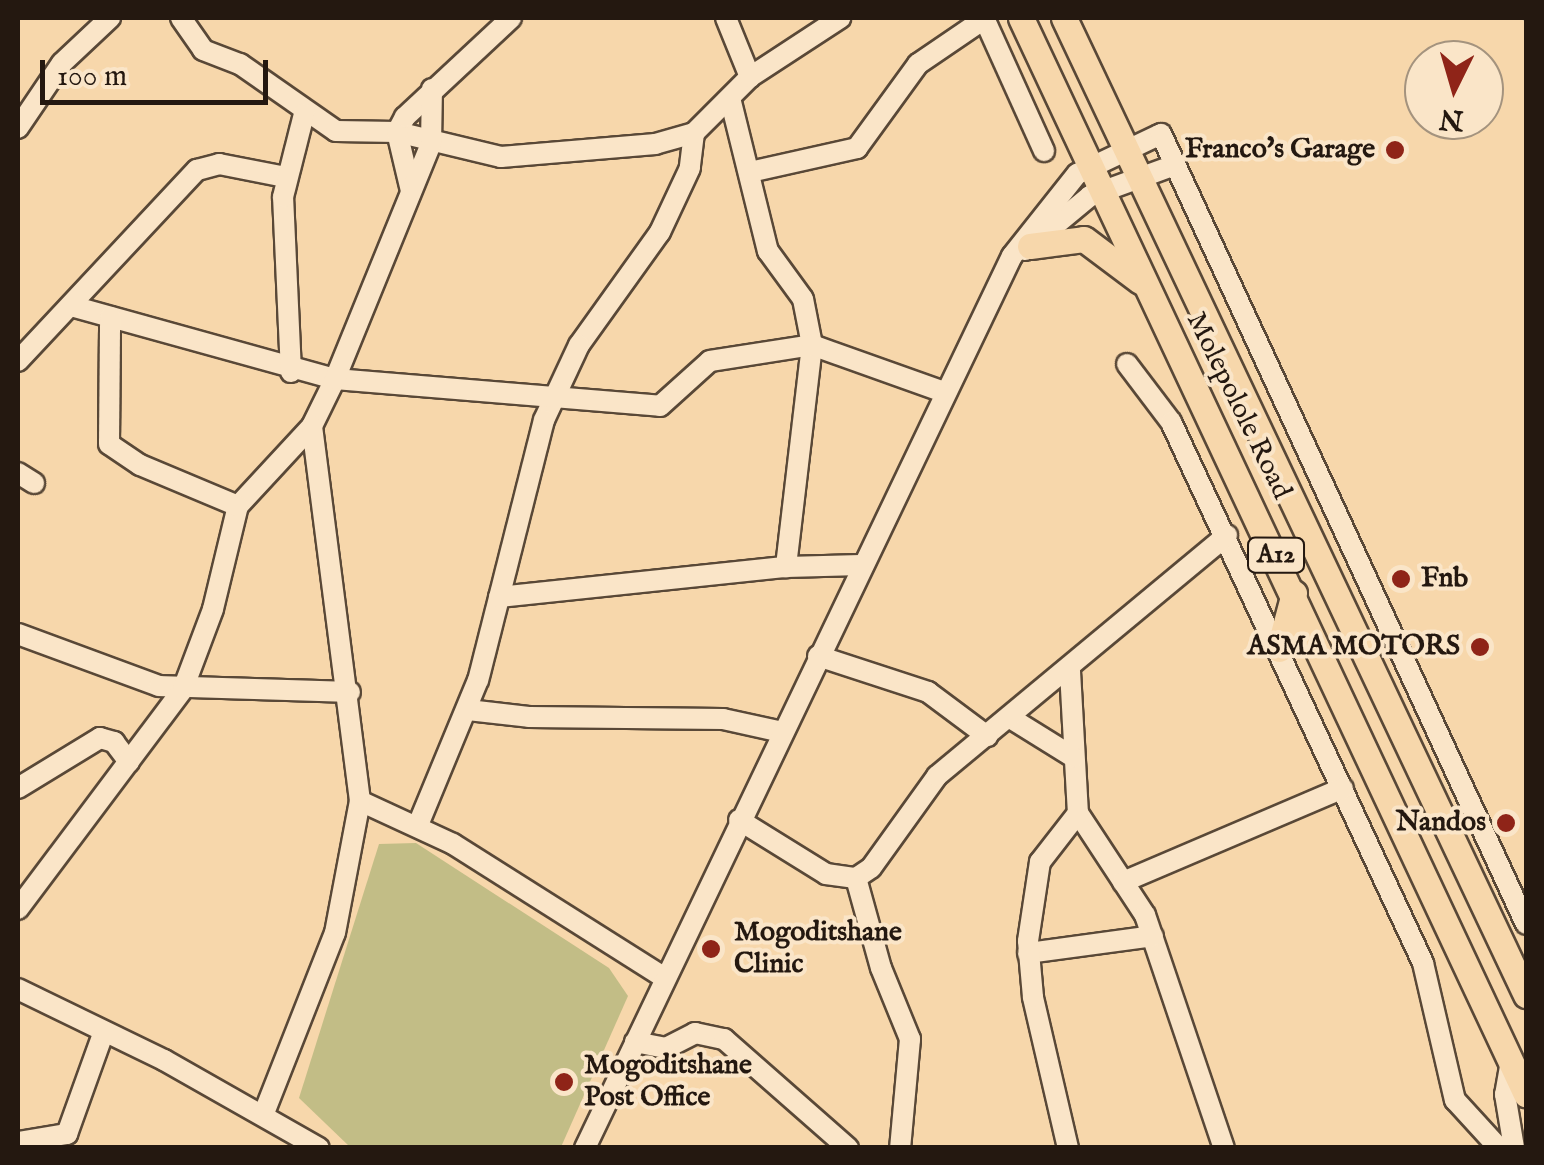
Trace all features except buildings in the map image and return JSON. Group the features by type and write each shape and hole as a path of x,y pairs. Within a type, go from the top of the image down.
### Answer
{"main road":[{"name":"Molepolole Road","path":"1021,18 1511,1061 1516,1094"},
{"name":"Molepolole Road","path":"1064,18 1526,995"},
{"path":"1030,246 1084,239 1148,288"},
{"path":"1280,649 1294,593"},
{"path":"1397,729 1384,744 1399,822"}],"street":[{"path":"18,128 62,63 110,18"},
{"path":"180,18 203,50 240,64 304,114 336,131 397,132 432,144 500,157 655,144 694,133 750,77 840,18"},
{"path":"726,18 750,77"},
{"path":"750,172 857,148 918,64 984,18 1044,151"},
{"path":"397,132 432,90 468,64 502,20"},
{"path":"18,909 183,689 213,609 238,506 312,426 335,380 432,144 432,90"},
{"path":"730,98 768,251 803,299 812,345 786,567"},
{"path":"291,372 281,236 285,177 304,114"},
{"path":"397,132 411,191"},
{"path":"418,825 468,710 534,447 592,326 654,244 690,168 694,133"},
{"path":"585,1148 1006,269 1053,197 1092,164 1161,134 1526,924"},
{"path":"18,361 75,307 206,164 285,177"},
{"path":"1006,269 1104,190 1175,165"},
{"path":"75,307 291,372 335,380 660,406 710,361 812,345 944,392"},
{"path":"110,317 109,444 140,464 238,506"},
{"path":"1127,364 1172,422 1423,963 1459,1106 1499,1148"},
{"path":"264,1114 335,933 360,801 350,692 312,426"},
{"path":"740,820 826,874 856,878 871,868 921,792 1070,671 1227,535"},
{"path":"499,598 786,567 861,565"},
{"path":"18,634 130,678 183,689 350,692"},
{"path":"818,656 928,692 987,736"},
{"path":"1070,671 1078,813 1153,936 1224,1148"},
{"path":"468,710 723,719 782,732"},
{"path":"1397,729 1428,714"},
{"path":"1012,718 1073,757"},
{"path":"18,788 100,738 114,742 129,762"},
{"path":"1123,882 1343,788"},
{"path":"360,801 418,825 664,978"},
{"path":"1068,1148 1028,953 1040,862 1078,813"},
{"path":"856,878 880,968 910,1039 900,1148"},
{"path":"1028,953 1153,936"},
{"path":"18,989 264,1114 319,1148"},
{"path":"18,1142 67,1134 104,1031"},
{"path":"635,1042 666,1048 695,1033 724,1039 848,1148"},
{"path":"1459,1106 1484,1112 1516,1094"},
{"path":"1514,1148 1516,1094"}],"shaded area":[{"path":"416,843 609,968 628,996 561,1147 350,1147 299,1098 379,844"}],"place":[{"name":"Franco's Garage","path":"1395,150"},
{"name":"Fnb","path":"1401,579"},
{"name":"ASMA MOTORS","path":"1480,647"},
{"name":"Nandos","path":"1506,823"},
{"name":"Mogoditshane Clinic","path":"711,949"},
{"name":"Mogoditshane Post Office","path":"564,1082"}]}
